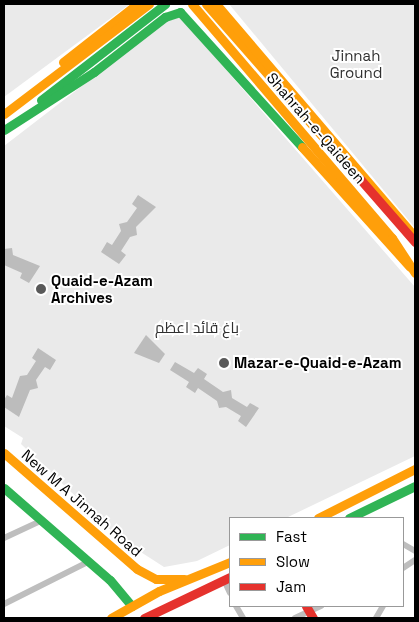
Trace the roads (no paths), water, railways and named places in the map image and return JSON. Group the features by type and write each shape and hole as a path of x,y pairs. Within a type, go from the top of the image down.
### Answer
{"main road":[{"path":"39,88 56,68 137,4"},
{"path":"4,114 86,54 149,4"},
{"path":"4,129 165,4"},
{"name":"Shahrah-e-Qaideen","path":"192,4 392,238 412,270"},
{"name":"Shahrah-e-Qaideen","path":"206,4 401,231 415,242"},
{"path":"216,4 415,237"},
{"path":"4,129 87,76 165,17 180,12 412,270"},
{"path":"392,238 401,231"},
{"name":"New M A Jinnah Road","path":"4,452 108,546 171,591"},
{"path":"320,517 415,469"},
{"path":"353,517 415,486"},
{"path":"4,488 88,562 132,606"},
{"path":"111,618 132,606 171,591 229,562"},
{"path":"156,579 201,576"},
{"path":"144,618 227,578"},
{"path":"170,606 171,591"}],"street":[{"path":"4,538 40,521"},
{"path":"404,545 415,551"},
{"path":"404,568 415,560"},
{"path":"4,604 88,562"},
{"path":"237,607 243,618"},
{"path":"376,618 382,607"},
{"path":"295,618 309,612"}],"place":[{"name":"Quaid-e-Azam Archives","path":"41,289"},
{"name":"Mazar-e-Quaid-e-Azam","path":"224,363"}],"park label":[{"name":"Jinnah Ground","path":"356,64"},
{"name":"باغ قائد اعظم","path":"197,328"}]}
